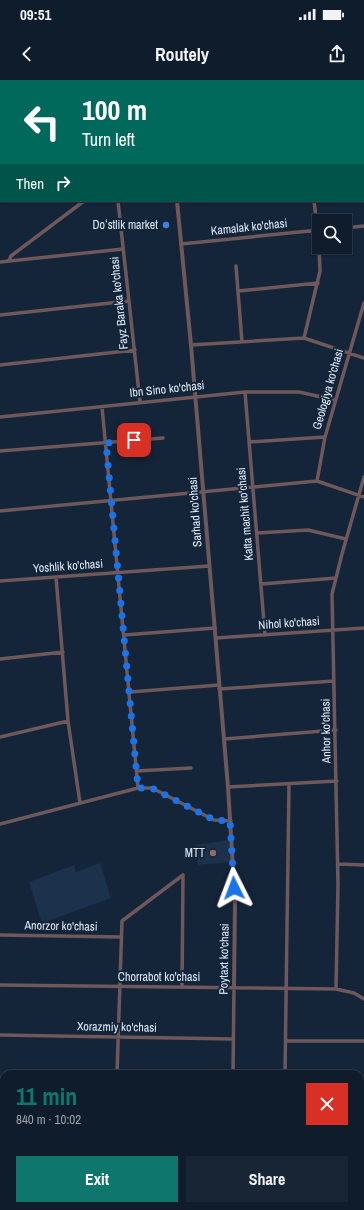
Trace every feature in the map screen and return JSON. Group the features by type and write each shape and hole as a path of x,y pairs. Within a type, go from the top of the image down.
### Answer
{"street":[{"path":"9,261 11,256 83,202"},
{"name":"Fayz Baraka ko'chasi","path":"118,202 140,402"},
{"name":"Sarhad ko'chasi","path":"177,202 196,396 230,821"},
{"path":"314,202 316,214"},
{"path":"352,227 364,226"},
{"name":"Kamalak ko'chasi","path":"181,244 312,231"},
{"path":"0,262 123,249"},
{"path":"304,338 318,283 320,271 319,254"},
{"path":"236,266 242,342"},
{"path":"238,291 318,283"},
{"path":"0,315 129,301"},
{"name":"Geologiya ko'chasi","path":"316,481 325,437 364,303"},
{"path":"191,345 304,338 364,358"},
{"path":"0,365 135,350"},
{"name":"Ibn Sino ko'chasi","path":"0,417 245,392 298,392 335,400"},
{"name":"Katta machit ko'chasi","path":"245,392 265,634"},
{"path":"102,407 119,573 138,788"},
{"path":"249,442 325,437"},
{"path":"0,451 163,438"},
{"name":"Anhor ko'chasi","path":"336,989 338,864 332,594 364,477"},
{"path":"0,511 316,481 364,497"},
{"path":"257,533 308,530 346,539"},
{"name":"Yoshlik ko'chasi","path":"0,581 209,566"},
{"path":"56,576 68,721 80,803"},
{"path":"261,584 336,578"},
{"path":"124,635 215,628"},
{"name":"Nihol ko'chasi","path":"216,638 364,628"},
{"path":"0,659 63,652"},
{"path":"130,692 334,681"},
{"path":"0,737 68,721"},
{"path":"224,739 336,730"},
{"path":"136,771 191,768"},
{"path":"228,787 337,781"},
{"path":"285,1070 289,784"},
{"path":"0,824 138,788 152,788 214,820 230,821"},
{"name":"Poytaxt ko'chasi","path":"230,821 235,901 233,1070"},
{"path":"338,864 364,865"},
{"path":"117,1070 122,921 183,875 182,987"},
{"name":"Anorzor ko'chasi","path":"0,935 121,937"},
{"name":"Chorrabot ko'chasi","path":"0,985 336,989 354,992 364,999"},
{"name":"Xorazmiy ko'chasi","path":"0,1035 233,1039"},
{"path":"286,1041 364,1042"}],"shaded area":[{"name":"MTT","path":"229,840 230,862 198,865 196,845"},
{"path":"100,863 111,898 42,923 29,882 74,865 76,872"}],"place":[{"name":"Doʻstlik market","path":"166,225"},
{"name":"MTT","path":"213,853"}],"route":[{"path":"134,440 106,443 138,788 152,788 214,820 223,822 230,821 234,888"}]}
